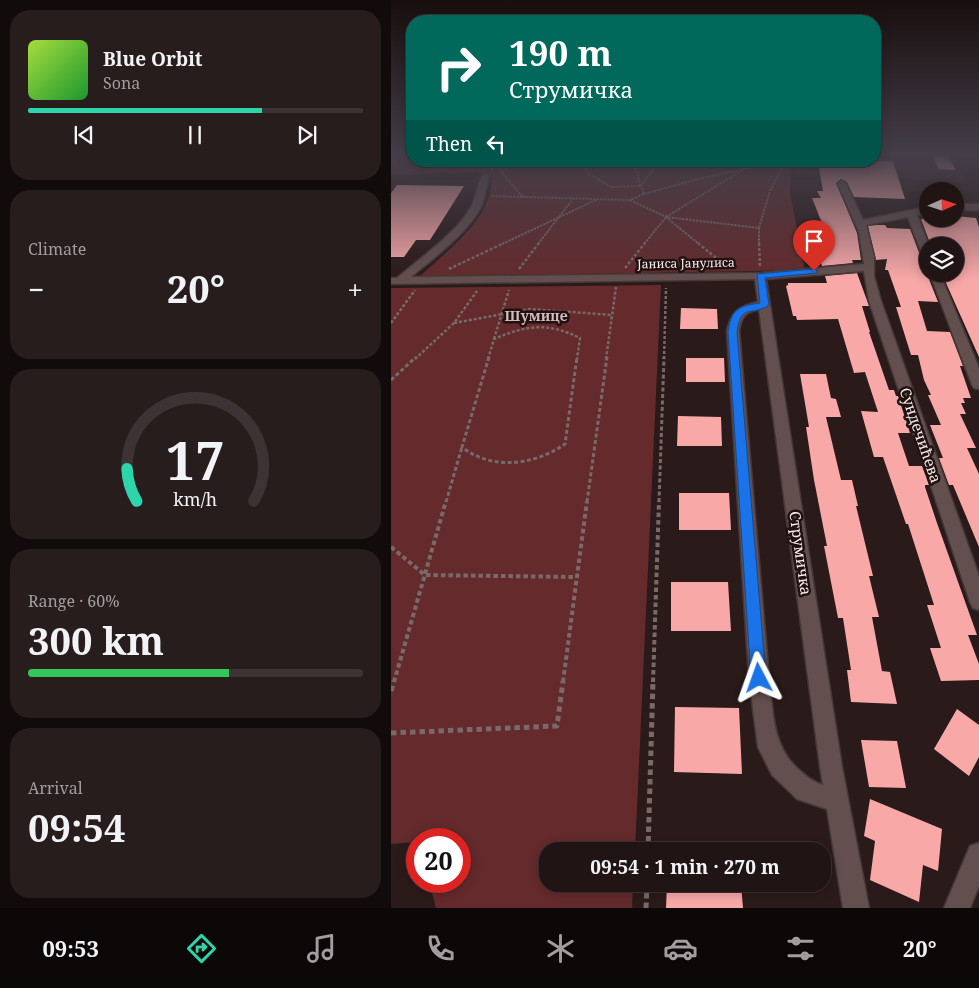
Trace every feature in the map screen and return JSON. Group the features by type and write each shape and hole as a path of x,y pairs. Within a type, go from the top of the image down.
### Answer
{"street":[{"path":"848,195 861,223 869,250 868,267"},
{"path":"395,280 453,234 472,213 480,196"},
{"path":"964,207 979,207"},
{"path":"861,223 919,211"},
{"path":"912,212 921,237"},
{"name":"Јаниса Јанулиса","path":"395,280 760,276 868,267"},
{"name":"Сундечићева","path":"868,267 875,301 979,602"},
{"name":"Струмичка","path":"760,276 837,800 856,908"},
{"path":"938,282 979,385"},
{"path":"764,305 745,308 739,312 734,320 733,332 759,678 765,729 769,747 780,767 805,791 837,800"},
{"path":"957,908 979,855"}],"path":[{"path":"630,200 641,195"},
{"path":"391,733 557,726 575,577 617,278 666,217 701,195"},
{"path":"760,276 759,228 769,195"},
{"path":"480,196 630,200 666,217 728,267"},
{"path":"391,691 512,278 574,198"},
{"path":"391,323 425,280 598,199"},
{"path":"666,217 759,228"},
{"path":"648,842 666,277"},
{"path":"391,380 454,323 485,279"},
{"path":"454,323 530,309 612,315"},
{"path":"462,447 469,455 481,459 510,462 542,458 557,452 565,444 580,338 562,330 540,327 516,330 494,340"},
{"path":"391,547 425,575 575,577"},
{"path":"646,908 647,892"}],"shaded area":[{"name":"Шумице","path":"790,195 805,270 419,277 468,231 484,209 489,196"},
{"path":"661,285 635,842 539,842 539,892 633,892 632,908 436,908 432,893 471,893 471,828 406,828 406,843 391,844 391,288"}],"building":[{"path":"391,195 458,195 430,240 416,240 404,257 391,257"},
{"path":"819,195 841,195 857,233 861,260 852,260 853,263 822,266 811,231 817,231 815,223 822,223 812,198 821,198"},
{"path":"853,195 904,195 905,199 854,197"},
{"path":"964,217 976,218 979,227 979,357 946,282 964,282 964,237 928,237 924,228 963,228"},
{"path":"885,225 887,228 910,229 919,252 919,282 930,282 938,302 918,301 927,331 950,332 963,366 960,366 971,398 963,398 965,403 961,403 966,414 960,414 976,448 967,448 979,474 979,547 953,485 949,485 939,458 943,458 930,425 941,425 928,395 931,395 924,380 918,355 911,355 896,307 901,307 888,270 885,270 887,259 876,260 868,226"},
{"path":"857,273 869,306 862,306 869,332 889,390 894,390 896,396 898,396 910,433 898,433 909,466 922,466 929,485 925,485 925,487 977,635 968,635 979,664 979,680 941,681 930,648 941,648 927,605 934,605 908,524 906,524 883,457 874,457 861,411 878,412 865,372 854,373 838,319 797,320 796,316 793,316 786,286 788,283 827,283 825,276"},
{"path":"681,308 717,309 718,329 680,329"},
{"path":"686,358 724,358 725,382 686,382"},
{"path":"800,374 826,374 831,398 836,399 841,417 826,417 841,480 852,480 858,506 856,506 873,576 869,576 879,617 872,617 882,671 890,672 897,704 851,702 847,670 851,670 843,618 838,618 824,546 827,546 814,480 806,427 809,427"},
{"path":"678,416 721,417 722,446 677,446"},
{"path":"679,493 729,493 731,530 679,530"},
{"path":"671,582 728,582 731,631 671,631"},
{"path":"675,707 739,708 742,774 674,772"},
{"path":"957,709 979,725 979,757 969,776 934,749"},
{"path":"861,740 897,741 906,788 869,787"},
{"path":"870,799 942,829 938,871 923,865 919,902 870,880 875,841 864,836"},
{"path":"667,892 742,892 743,908 666,908"}],"district":[{"name":"Шумице","path":"536,315"}],"route":[{"path":"759,678 733,332 734,320 739,312 745,308 764,305 760,276 814,271"}]}
